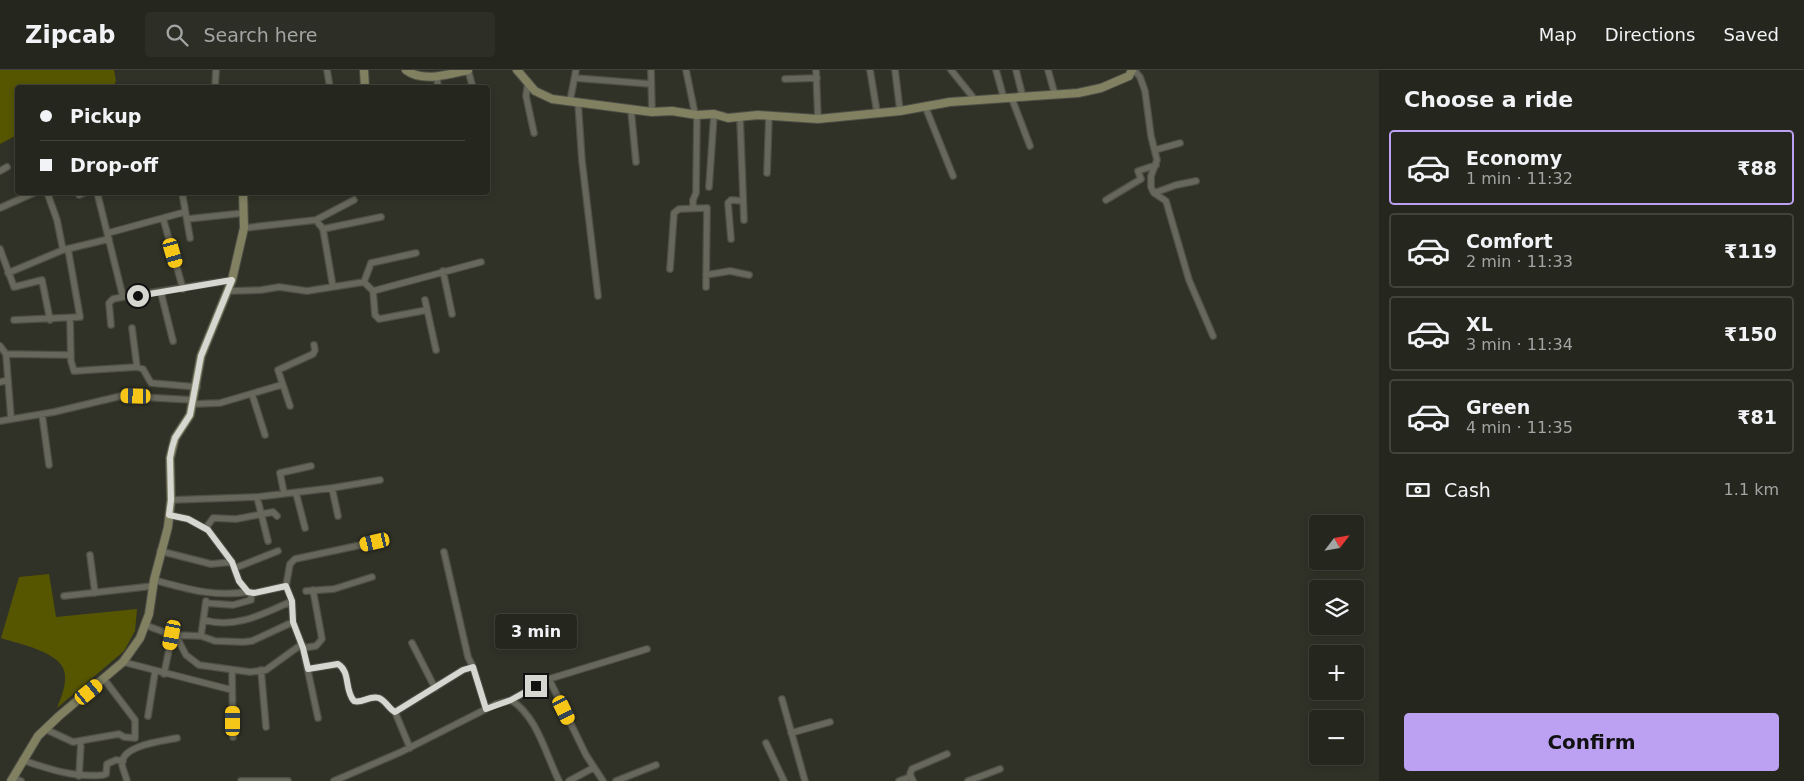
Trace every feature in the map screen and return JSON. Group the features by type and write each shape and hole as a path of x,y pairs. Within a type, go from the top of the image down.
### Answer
{"street":[{"path":"215,85 216,70"},
{"path":"327,70 330,85"},
{"path":"364,70 365,85"},
{"path":"406,70 419,75 437,76 468,70 472,85"},
{"path":"516,70 535,91 552,99 652,112 672,111 714,114 728,118 769,116 818,119 900,111 925,106 1055,95 1101,88 1128,76 1133,70 1140,76 1145,91 1151,136 1155,150 1156,165 1151,183 1154,194 1166,202 1189,280 1213,336"},
{"path":"576,70 574,102 598,296"},
{"path":"651,70 652,112"},
{"path":"686,70 696,114 696,193 693,200 693,208"},
{"path":"816,70 818,119"},
{"path":"870,70 876,112"},
{"path":"895,70 900,111"},
{"path":"951,70 976,101"},
{"path":"996,70 1030,146"},
{"path":"1016,70 1023,98"},
{"path":"1048,70 1055,95"},
{"path":"437,76 438,85"},
{"path":"575,78 651,84"},
{"path":"785,79 817,78"},
{"path":"528,82 526,96 534,133"},
{"path":"925,106 953,176"},
{"path":"631,110 636,162"},
{"path":"709,187 714,114"},
{"path":"767,173 769,116"},
{"path":"740,117 744,220"},
{"path":"1155,150 1180,143"},
{"path":"1106,200 1141,180 1138,171 1156,165"},
{"path":"0,170 7,167"},
{"path":"1154,194 1176,185 1196,181"},
{"path":"0,208 29,195"},
{"path":"14,320 70,319 78,318 81,314 66,250 47,195"},
{"path":"98,195 123,298"},
{"path":"182,195 190,238"},
{"path":"21,781 12,779 22,760 46,729 123,662 140,638 145,625 169,515 171,500 170,458 175,438 190,415 197,387 201,356 232,280 244,228 243,195"},
{"path":"244,228 316,220 354,200"},
{"path":"731,239 728,202 731,200 743,201"},
{"path":"670,269 674,212 679,209 707,208 706,287"},
{"path":"8,273 66,250 185,212"},
{"path":"186,219 244,213"},
{"path":"324,229 381,217"},
{"path":"162,218 183,289"},
{"path":"316,220 324,229 333,287"},
{"path":"0,249 15,287 42,280 50,320"},
{"path":"364,282 371,263 416,253"},
{"path":"373,291 481,262"},
{"path":"443,271 452,314"},
{"path":"706,275 730,271 749,275"},
{"path":"110,325 109,303 113,299 161,293 232,280"},
{"path":"229,290 262,290 279,287 307,291 364,282"},
{"path":"364,282 373,291 375,315 379,319 427,310"},
{"path":"161,293 173,341"},
{"path":"424,300 436,350"},
{"path":"70,319 71,366 75,372 137,367 143,369 151,383 197,387"},
{"path":"132,328 137,367"},
{"path":"290,406 277,372 279,368 313,354 315,350 314,345"},
{"path":"11,418 8,380 2,351 71,355"},
{"path":"0,382 8,380"},
{"path":"0,420 42,414 121,396 220,403 282,385"},
{"path":"252,394 266,435"},
{"path":"42,414 49,465"},
{"path":"284,493 280,473 311,466"},
{"path":"171,500 257,497 380,480"},
{"path":"332,488 338,516"},
{"path":"296,493 305,528"},
{"path":"257,497 268,541"},
{"path":"206,528 213,518 236,519 273,512 276,516"},
{"path":"169,515 188,519 206,528 234,565 239,581 250,592 251,600 237,605 206,603"},
{"path":"318,718 308,669 293,622 292,601 286,586 290,564 295,560 375,542"},
{"path":"160,551 212,564 234,565 278,551"},
{"path":"444,552 468,657 486,709"},
{"path":"90,555 96,593"},
{"path":"174,635 186,655 199,665 232,671 261,670 273,666 302,646 316,646 322,639 310,590 334,589 372,577"},
{"path":"64,596 96,593 153,583 207,594 225,595 286,586"},
{"path":"202,636 207,594"},
{"path":"204,620 219,624 241,622 292,601"},
{"path":"145,625 174,635 202,636 215,641 252,642 293,622"},
{"path":"164,674 174,635"},
{"path":"412,643 435,688"},
{"path":"334,781 410,748 486,709 511,700 549,679 647,649"},
{"path":"123,662 155,672 232,690"},
{"path":"308,669 338,664 345,670 348,691 354,701 358,702 376,697 381,699 395,712 410,748"},
{"path":"395,712 463,670 473,667"},
{"path":"261,670 266,727"},
{"path":"232,671 233,737"},
{"path":"148,716 155,672"},
{"path":"46,729 64,739 81,742 119,734 132,739 137,735 133,715 104,679"},
{"path":"549,679 593,768 603,781"},
{"path":"782,699 805,781"},
{"path":"511,700 520,706 535,730 559,781"},
{"path":"791,733 830,722"},
{"path":"127,781 123,761 127,754 142,745 177,738"},
{"path":"80,776 81,742"},
{"path":"766,743 784,781"},
{"path":"899,781 912,779 911,772 915,767 946,754"},
{"path":"22,760 62,773 80,776 106,774 107,764 116,760 123,761"},
{"path":"616,781 656,765"},
{"path":"569,781 593,768"},
{"path":"968,781 1000,769"},
{"path":"242,781 288,781"}],"shaded area":[{"path":"0,70 114,70 116,81 114,85 15,85 15,136 0,144"},
{"path":"49,574 56,617 137,609 135,631 124,651 57,708 65,683 63,667 57,660 39,650 1,638 19,577"}],"route":[{"path":"138,296 232,280 201,356 198,385 190,415 175,438 172,448 170,458 171,500 169,515 188,519 206,528 232,562 239,581 248,592 254,593 286,586 292,601 293,622 303,648 308,669 338,664 345,670 348,691 354,701 358,702 376,697 381,699 395,712 400,711 463,670 473,667 483,694 486,709 511,700 536,686"}]}
